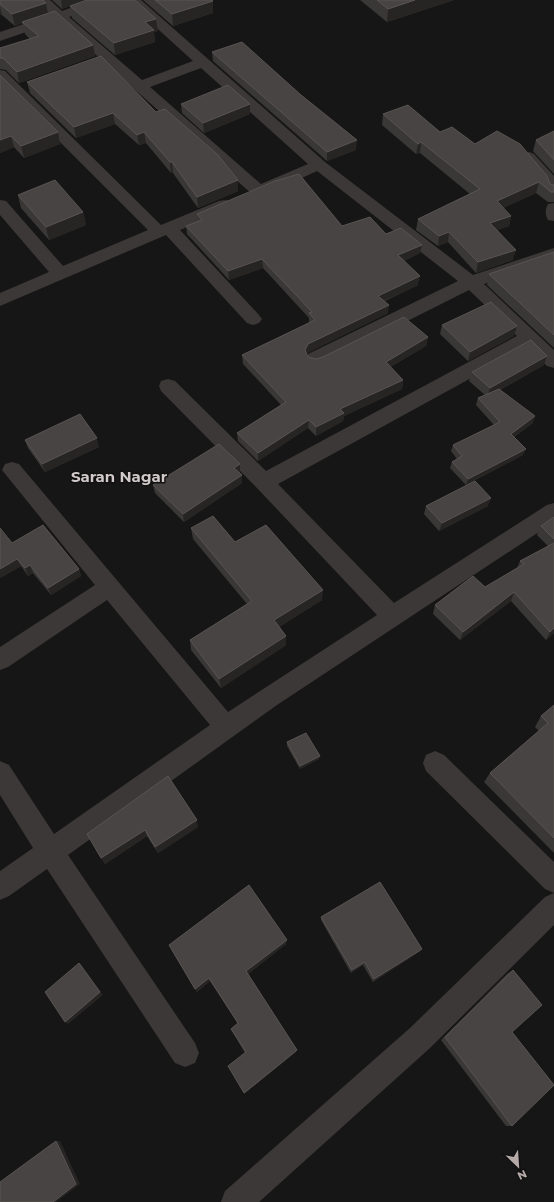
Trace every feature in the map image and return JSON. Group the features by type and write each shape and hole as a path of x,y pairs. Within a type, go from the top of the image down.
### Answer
{"street":[{"path":"42,0 139,86 247,196"},
{"path":"0,37 105,0"},
{"path":"133,0 318,165 471,282 554,361"},
{"path":"94,63 108,58"},
{"path":"139,86 203,62"},
{"path":"0,74 24,88 253,319"},
{"path":"527,155 553,185 554,190"},
{"path":"0,300 318,165"},
{"path":"0,205 61,274"},
{"path":"554,208 554,216"},
{"path":"315,359 471,282 554,254"},
{"path":"264,482 529,338"},
{"path":"168,386 264,482 392,616"},
{"path":"12,470 226,727"},
{"path":"0,887 269,697 554,511"},
{"path":"0,660 109,587"},
{"path":"435,763 554,880"},
{"path":"0,773 50,852 186,1053"},
{"path":"236,1202 420,1038 554,906"}],"building":[{"path":"0,0 43,0 46,3 12,14 0,4"},
{"path":"87,0 135,0 156,19 145,22 154,30 114,43 70,6"},
{"path":"155,0 212,0 213,1 172,14"},
{"path":"377,0 415,0 388,9"},
{"path":"55,11 93,45 17,72 3,58 0,58 0,48 39,36 22,22"},
{"path":"242,42 301,95 357,140 327,152 212,52"},
{"path":"101,56 156,112 165,109 217,154 238,180 197,197 172,162 170,162 144,132 137,135 113,113 74,127 27,82"},
{"path":"0,75 58,132 21,146 11,136 0,140"},
{"path":"228,85 250,104 203,123 181,104"},
{"path":"408,105 440,132 452,127 475,144 497,131 520,144 547,176 550,184 554,185 554,192 551,192 539,182 497,201 511,216 490,223 516,250 478,262 449,232 439,236 418,219 480,189 421,142 418,144 383,114"},
{"path":"554,131 554,160 536,140"},
{"path":"299,174 342,226 370,217 386,234 401,228 422,245 398,255 420,276 378,296 389,305 308,344 305,350 308,357 316,359 323,357 404,317 428,337 386,362 403,380 340,409 344,413 316,427 309,420 258,453 237,433 286,402 242,355 315,320 309,313 312,312 262,259 228,271 186,226 202,220 197,214 275,181"},
{"path":"55,180 83,212 46,227 18,195"},
{"path":"554,252 554,335 489,274"},
{"path":"491,302 517,326 470,352 442,325"},
{"path":"531,340 547,356 490,388 472,372"},
{"path":"499,389 535,416 511,434 526,449 468,479 452,462 462,456 453,445 500,422 478,398"},
{"path":"80,414 97,438 42,464 25,440"},
{"path":"219,444 240,464 234,468 242,475 183,514 153,485"},
{"path":"475,481 491,498 442,523 426,506"},
{"path":"213,516 235,542 266,525 323,590 274,620 286,636 219,679 190,640 252,601 191,528"},
{"path":"554,517 554,539 541,526"},
{"path":"43,525 79,569 48,588 30,565 25,568 17,559 0,569 0,528 12,543"},
{"path":"554,543 554,628 550,632 514,592 463,632 435,605 473,576 485,587 524,564 520,561"},
{"path":"554,705 554,838 490,773 548,723 541,716"},
{"path":"306,733 320,756 300,766 287,742"},
{"path":"168,776 197,820 155,847 145,830 101,858 87,834"},
{"path":"380,882 422,949 374,979 365,962 352,970 321,917"},
{"path":"249,885 287,940 246,971 297,1050 244,1093 228,1066 246,1052 231,1029 238,1023 209,978 195,989 169,945"},
{"path":"79,963 100,992 65,1022 45,992"},
{"path":"513,970 542,1005 512,1032 554,1085 512,1126 445,1037"},
{"path":"56,1141 76,1184 53,1202 0,1202 0,1182"}],"district":[{"name":"Saran Nagar","path":"119,476"}]}
